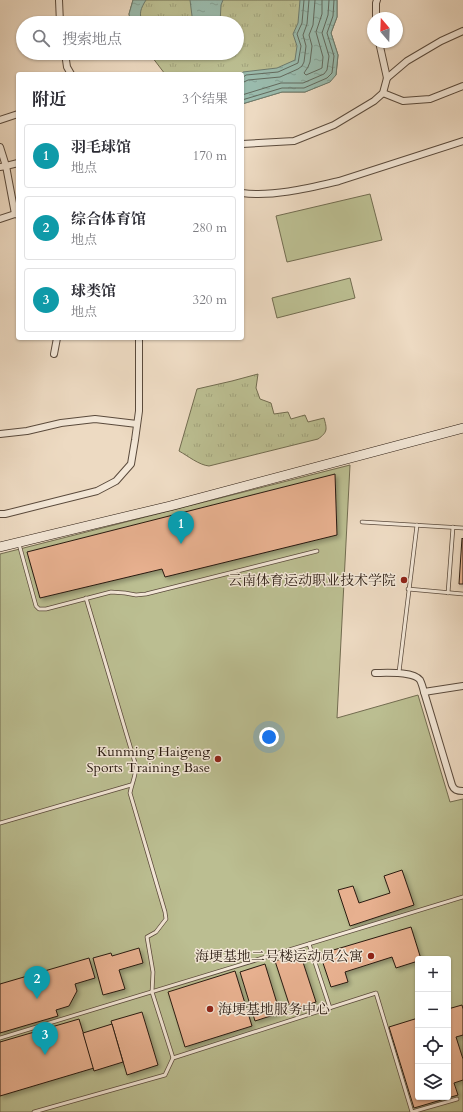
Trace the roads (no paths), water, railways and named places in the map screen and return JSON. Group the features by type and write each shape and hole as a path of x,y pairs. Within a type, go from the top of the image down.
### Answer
{"street":[{"path":"59,0 60,16"},
{"path":"376,12 377,0"},
{"path":"387,78 407,61 441,40 463,31"},
{"path":"244,144 294,141 334,125 374,101 383,93 387,78 380,48"},
{"path":"66,60 70,72"},
{"path":"383,93 403,101 430,99 463,86"},
{"path":"0,120 16,115"},
{"path":"244,193 266,193 318,186 463,141"},
{"path":"0,147 3,167 16,215 0,219"},
{"path":"3,167 16,164"},
{"path":"54,354 57,340"},
{"path":"0,514 97,491 116,480 131,464 139,411 139,340"},
{"path":"0,434 27,431 61,423 95,419 137,424"},
{"path":"0,547 178,504 463,428"},
{"path":"375,673 408,674 420,680 452,785 457,791 463,791"},
{"path":"424,692 463,686"}],"lane":[{"path":"362,522 463,528"},
{"path":"398,674 417,525"},
{"path":"448,593 453,527"},
{"path":"18,542 36,606 39,609 111,592 136,595 146,594 317,551"},
{"path":"408,589 463,594"},
{"path":"34,1112 165,1076 173,1058 152,992 153,972 147,937 156,932 166,919 166,912 130,793 131,785 136,774 136,766 86,598"},
{"path":"0,823 131,785"},
{"path":"0,1038 463,897"},
{"path":"309,944 330,1008"},
{"path":"173,1058 376,993 412,1112 457,1099"}],"water":[{"path":"133,0 146,0 141,11 141,16 129,16"},
{"path":"190,0 223,0 220,16 192,16"},
{"path":"300,0 337,0 337,17 331,33 338,55 336,75 330,82 305,92 282,92 244,103 243,72 277,68 295,60 297,46 293,34 298,23"}],"place":[{"name":"羽毛球馆","path":"181,544"},
{"name":"云南体育运动职业技术学院","path":"404,580"},
{"name":"Kunming Haigeng Sports Training Base","path":"218,759"},
{"name":"海埂基地二号楼运动员公寓","path":"371,956"},
{"name":"综合体育馆","path":"37,999"},
{"name":"海埂基地服务中心","path":"210,1009"},
{"name":"球类馆","path":"45,1055"}]}
